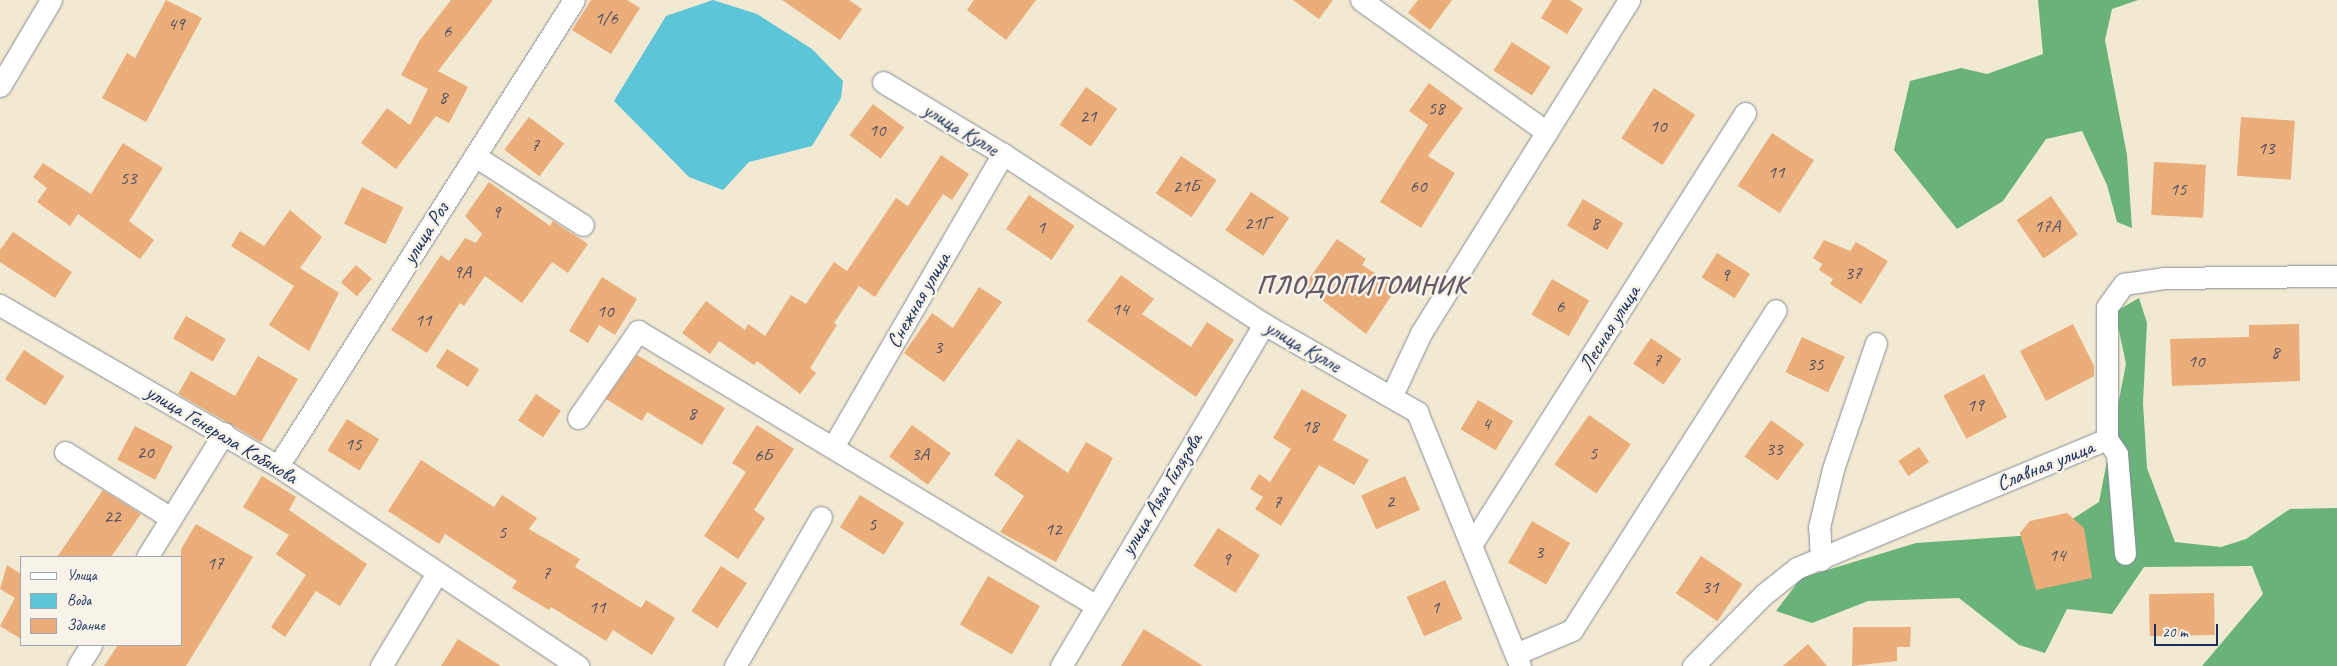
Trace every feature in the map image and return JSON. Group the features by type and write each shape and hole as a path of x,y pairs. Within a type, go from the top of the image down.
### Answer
{"street":[{"path":"0,86 51,0"},
{"name":"улица Роз","path":"278,466 574,0"},
{"path":"1361,0 1547,132"},
{"path":"1392,395 1421,333 1629,0"},
{"name":"улица Кулле","path":"883,82 1003,154 1264,324 1392,395 1417,412 1474,542 1520,660"},
{"name":"Лесная улица","path":"1474,542 1745,114"},
{"name":"Снежная улица","path":"832,447 1003,154"},
{"path":"474,156 583,225"},
{"name":"Славная улица","path":"1693,666 1763,595 1797,568 1821,560 2107,439 2107,307 2124,284 2164,278 2337,276"},
{"name":"улица Генерала Кобякова","path":"0,305 278,466 578,666"},
{"path":"1520,660 1572,630 1776,310"},
{"name":"улица Аяза Гилязова","path":"1061,666 1094,605 1264,324"},
{"path":"578,418 638,331 1094,605"},
{"path":"1821,560 1819,527 1833,469 1876,343"},
{"path":"147,556 224,433"},
{"path":"2107,439 2117,454 2125,554"},
{"path":"65,452 171,518"},
{"path":"735,666 821,517"},
{"path":"381,666 438,573"},
{"path":"78,666 91,646"}],"green space":[{"path":"2038,0 2138,0 2112,9 2105,40 2127,155 2132,228 2117,222 2107,185 2082,131 2046,139 2003,201 1957,229 1894,150 1910,81 1961,68 1987,74 2043,54"},
{"path":"2139,298 2147,323 2143,403 2147,468 2175,542 2221,547 2246,539 2290,509 2337,508 2337,666 2202,666 2263,594 2252,566 2144,567 2112,614 2067,609 2045,653 2019,645 1959,598 1868,601 1812,623 1776,611 1801,578 1916,543 2049,534 2099,502 2126,364 2115,312"}],"water":[{"path":"713,0 757,14 812,49 843,81 841,98 812,146 749,162 723,190 689,177 614,101 666,16"}],"building":[{"path":"166,0 202,18 146,122 102,98 127,53 135,58"},
{"path":"451,0 493,0 438,71 468,87 449,123 436,116 396,169 361,143 387,108 410,125 428,89 401,75 420,40"},
{"path":"591,0 627,0 640,8 611,54 572,30"},
{"path":"782,0 849,0 862,9 840,40"},
{"path":"974,0 1036,0 1006,40 967,10"},
{"path":"1293,0 1333,0 1319,19"},
{"path":"1418,0 1452,0 1430,30 1408,13"},
{"path":"1552,0 1570,0 1583,9 1567,34 1541,18"},
{"path":"1512,42 1551,67 1532,96 1493,71"},
{"path":"1429,83 1463,108 1428,156 1455,173 1421,228 1380,202 1428,125 1409,111"},
{"path":"1086,87 1117,109 1091,146 1060,125"},
{"path":"1654,88 1695,115 1662,165 1621,138"},
{"path":"873,104 904,127 881,159 850,135"},
{"path":"529,117 564,143 539,176 504,150"},
{"path":"2241,117 2295,121 2291,180 2237,176"},
{"path":"1772,133 1814,160 1780,213 1738,186"},
{"path":"123,143 163,168 129,221 154,240 140,259 78,214 70,226 37,202 47,188 33,177 43,163 91,194"},
{"path":"941,155 969,174 952,200 943,194 875,297 859,286 834,323 837,325 810,368 816,373 800,394 757,361 754,365 719,341 710,354 682,333 706,301 745,330 748,324 765,336 791,295 806,304 834,262 847,271 896,198 908,206"},
{"path":"1181,156 1217,180 1191,217 1156,193"},
{"path":"2154,162 2206,165 2203,218 2151,215"},
{"path":"489,182 550,226 553,221 588,244 568,273 552,262 522,303 485,276 464,306 460,303 427,353 391,330 441,255 449,261 465,238 476,243 482,234 465,216"},
{"path":"362,187 403,207 385,244 344,224"},
{"path":"1251,192 1289,218 1263,256 1225,230"},
{"path":"1029,195 1075,226 1052,260 1006,229"},
{"path":"2051,196 2078,235 2044,259 2017,220"},
{"path":"1583,199 1623,223 1607,250 1567,226"},
{"path":"290,210 322,237 300,268 339,293 309,351 269,325 294,286 231,246 240,231 264,246"},
{"path":"13,232 72,272 55,298 0,262 0,250"},
{"path":"1337,239 1366,259 1362,265 1397,287 1366,334 1304,286"},
{"path":"1824,240 1850,251 1856,242 1888,261 1861,304 1830,284 1833,279 1819,270 1822,264 1813,258"},
{"path":"1717,253 1750,274 1735,298 1702,278"},
{"path":"356,265 372,279 357,296 341,282"},
{"path":"1121,275 1154,299 1142,314 1191,347 1207,322 1234,340 1196,397 1087,321"},
{"path":"602,277 637,299 615,335 599,325 588,343 569,331"},
{"path":"1552,279 1589,300 1569,336 1532,315"},
{"path":"979,287 1002,302 944,382 904,353 932,313 953,328"},
{"path":"186,316 226,339 213,362 173,339"},
{"path":"2073,324 2094,366 2094,376 2046,401 2020,351"},
{"path":"2299,324 2300,381 2172,386 2170,339 2249,337 2249,325"},
{"path":"1802,337 1845,357 1828,392 1786,372"},
{"path":"1651,338 1681,359 1664,385 1633,363"},
{"path":"447,349 479,369 468,387 436,367"},
{"path":"24,350 64,376 45,405 5,379"},
{"path":"637,355 725,408 702,445 647,412 642,421 606,399"},
{"path":"258,356 298,379 261,442 178,394 191,371 235,396"},
{"path":"1984,374 2007,417 1966,439 1943,396"},
{"path":"1302,389 1347,415 1333,440 1369,460 1354,485 1319,465 1281,526 1255,509 1263,497 1250,489 1259,474 1270,482 1291,449 1273,438"},
{"path":"536,394 561,411 543,437 518,421"},
{"path":"1478,400 1513,421 1496,450 1460,429"},
{"path":"1589,415 1631,444 1596,493 1555,464"},
{"path":"347,419 379,439 360,471 327,450"},
{"path":"1771,420 1804,444 1778,481 1745,456"},
{"path":"757,425 794,449 754,510 765,518 738,559 704,536 746,472 732,463"},
{"path":"912,425 951,453 928,485 889,457"},
{"path":"135,426 173,446 155,480 117,460"},
{"path":"1018,439 1068,473 1086,442 1113,458 1056,562 1000,532 1024,496 994,475"},
{"path":"1919,447 1929,462 1908,476 1898,461"},
{"path":"421,460 494,507 502,495 537,518 529,529 580,559 575,567 641,608 646,600 675,618 652,655 613,630 606,641 551,607 549,610 512,588 517,581 445,534 439,544 388,511"},
{"path":"262,476 296,497 289,510 367,564 340,606 316,591 285,637 271,627 306,575 276,554 289,535 243,507"},
{"path":"1405,476 1420,510 1376,529 1361,496"},
{"path":"103,490 141,514 112,556 58,556"},
{"path":"860,495 904,523 884,555 840,527"},
{"path":"2067,513 2084,528 2092,578 2036,590 2020,533 2030,521"},
{"path":"1532,521 1570,543 1546,585 1508,563"},
{"path":"196,524 253,557 186,666 104,666 117,646 182,646 181,549"},
{"path":"1218,528 1260,555 1235,593 1193,566"},
{"path":"1701,556 1742,584 1717,621 1676,593"},
{"path":"7,565 20,573 20,638 0,626 15,598 0,589"},
{"path":"721,566 747,583 718,628 692,611"},
{"path":"988,576 1040,606 1012,654 960,624"},
{"path":"1445,580 1462,619 1424,636 1407,597"},
{"path":"2214,593 2215,635 2150,636 2149,594"},
{"path":"1853,627 1911,627 1910,647 1897,647 1897,661 1852,666"},
{"path":"1144,629 1203,666 1121,666"},
{"path":"458,639 501,666 441,666"},
{"path":"1808,644 1827,666 1783,666"}],"district":[{"name":"ПЛОДОПИТОМНИК","path":"1362,285"}]}
